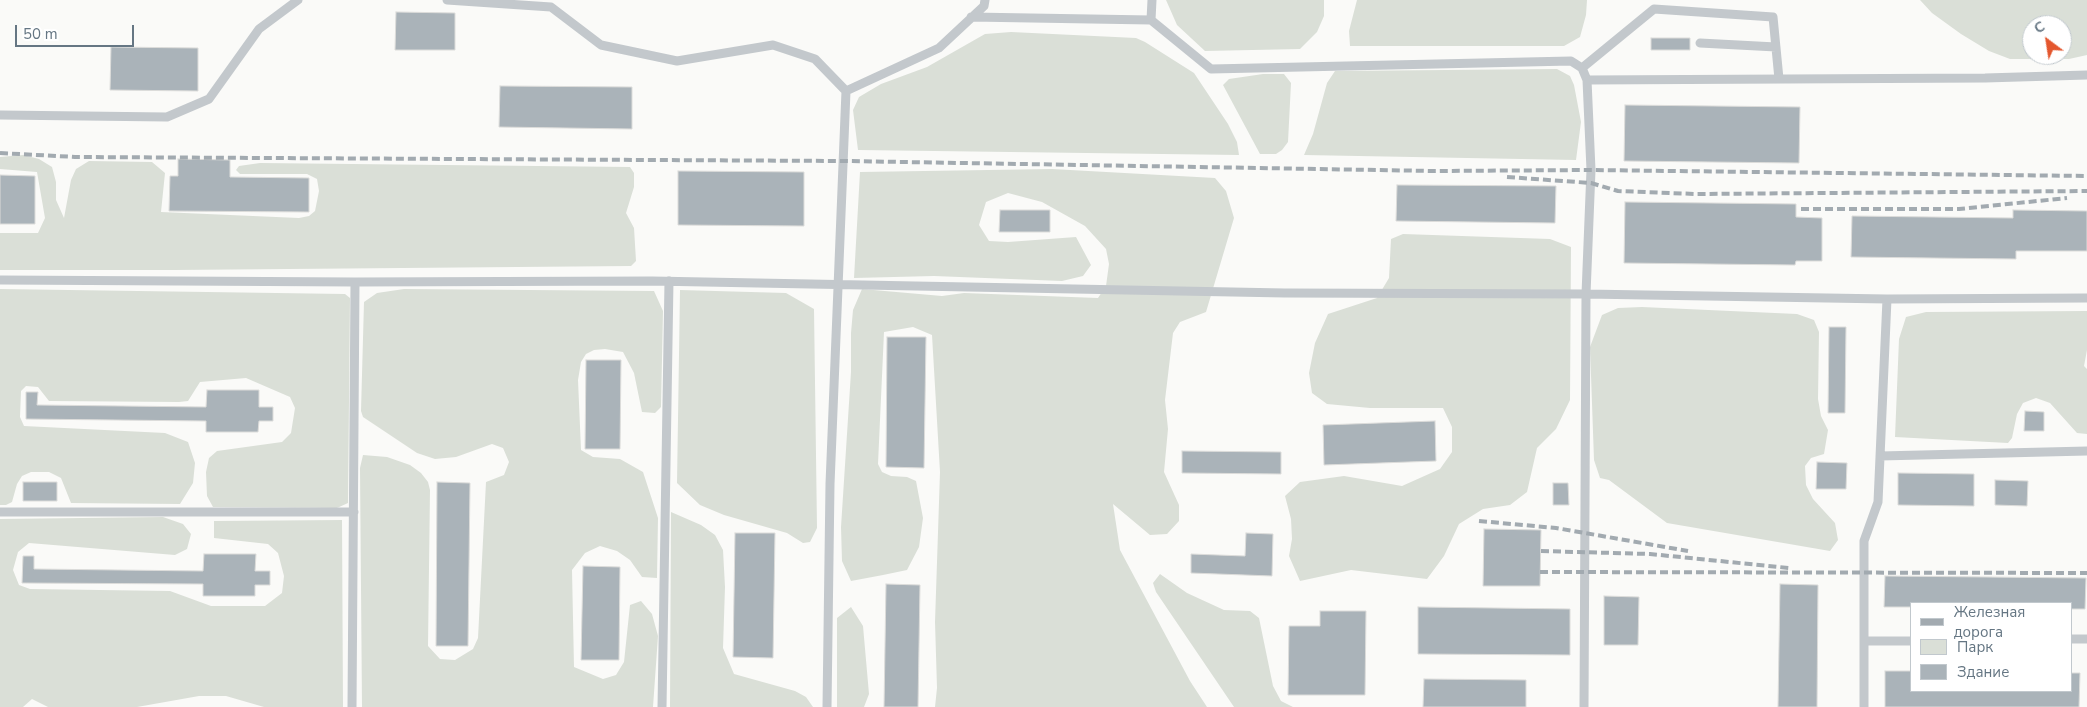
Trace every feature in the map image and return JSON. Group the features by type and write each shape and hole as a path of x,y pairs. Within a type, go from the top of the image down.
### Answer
{"lane":[{"path":"0,116 168,117 209,98 259,29 298,0"},
{"path":"448,0 551,7 601,45 677,61 773,45 815,59 846,91 830,484 827,707"},
{"path":"846,91 940,48 984,6 985,0"},
{"path":"1151,20 1152,0"},
{"path":"1582,68 1654,9 1773,17 1778,79"},
{"path":"971,18 1151,20 1211,69 1571,61 1582,68 1586,80 1592,170 1586,294 1584,707"},
{"path":"1700,43 1776,47"},
{"path":"1586,80 1985,78 2087,75"},
{"path":"0,280 669,281 1285,293 1586,294 1887,299 2087,298"},
{"path":"662,707 669,281"},
{"path":"352,707 356,282"},
{"path":"1864,707 1864,541 1878,502 1887,299"},
{"path":"1880,456 2087,451"},
{"path":"0,512 354,512"},
{"path":"2072,639 2087,639"},
{"path":"1864,641 1910,641"}],"green space":[{"path":"1166,0 1324,0 1324,16 1317,32 1300,49 1205,51 1177,25"},
{"path":"1357,0 1587,0 1586,15 1580,37 1564,46 1350,46 1349,31"},
{"path":"1920,0 2087,0 2087,55 2072,58 2072,15 2022,15 2022,59 2010,59 1989,51 1932,13"},
{"path":"1011,32 1136,38 1145,42 1194,73 1228,124 1237,142 1239,155 858,150 853,110 859,97 881,84 927,67 985,34"},
{"path":"1557,69 1570,76 1574,85 1581,122 1576,160 1304,155 1313,134 1327,83 1335,71"},
{"path":"1263,74 1284,74 1291,83 1288,142 1276,154 1260,154 1223,85 1229,79"},
{"path":"23,155 39,159 52,167 56,182 56,200 64,218 71,180 76,169 89,161 152,162 165,173 161,212 299,218 309,216 315,211 319,191 317,179 307,174 240,174 236,170 239,166 260,163 630,167 634,173 634,187 626,213 634,228 636,261 631,266 0,270 0,233 38,233 45,218 37,172 0,169 0,157"},
{"path":"1052,169 1215,178 1226,191 1234,218 1206,312 1180,322 1173,333 1165,400 1168,429 1164,472 1179,505 1179,521 1167,534 1150,535 1113,504 1120,550 1190,681 1207,707 935,707 937,688 935,622 940,472 932,335 913,327 884,332 878,464 882,472 891,476 907,477 916,481 923,518 919,547 907,570 851,581 842,561 841,527 851,372 851,333 853,310 862,289 942,296 964,293 1098,298 1106,286 1109,264 1106,249 1085,226 1042,202 1008,193 986,202 979,225 989,241 1008,242 1076,237 1091,265 1083,276 1062,281 934,276 854,278 860,172"},
{"path":"1403,234 1550,239 1571,247 1570,400 1556,429 1537,448 1527,492 1510,505 1483,509 1459,524 1444,556 1427,579 1351,570 1300,581 1289,556 1292,539 1291,519 1285,496 1300,482 1344,476 1402,486 1440,469 1452,452 1452,427 1443,408 1370,408 1327,404 1312,393 1309,373 1315,343 1328,314 1377,298 1389,278 1391,239"},
{"path":"0,289 345,294 350,298 348,503 337,508 213,507 207,496 206,472 209,458 217,451 282,442 291,433 295,408 290,397 246,378 200,382 188,401 179,402 49,401 38,387 26,386 21,391 20,417 24,426 165,433 188,442 195,463 193,483 180,504 71,503 61,478 49,472 31,472 22,476 17,484 12,502 0,505"},
{"path":"404,289 654,291 663,311 661,407 655,413 642,412 634,373 623,352 605,349 594,350 586,354 581,362 578,380 581,450 593,457 620,459 643,472 658,518 657,578 642,577 630,560 617,551 600,546 585,553 572,570 574,667 603,679 616,675 624,662 630,605 641,601 652,614 658,636 653,707 362,707 360,468 363,455 387,457 410,465 421,473 428,482 430,490 428,646 440,659 455,660 473,649 478,638 486,482 504,475 509,462 503,448 492,444 456,457 435,459 417,453 363,417 361,411 364,302 377,293"},
{"path":"680,290 786,293 814,309 817,528 810,542 803,543 787,533 724,515 700,505 677,483"},
{"path":"1642,307 1797,314 1814,320 1819,332 1818,399 1821,416 1828,430 1824,454 1811,458 1805,466 1806,485 1813,499 1835,523 1838,540 1830,551 1667,523 1609,480 1600,478 1594,460 1590,347 1602,315 1618,308"},
{"path":"2087,311 2087,350 2084,366 2087,369 2087,434 2077,433 2050,403 2036,398 2023,403 2017,414 2012,438 2008,443 1895,437 1899,339 1906,317 1926,312"},
{"path":"671,512 701,525 715,535 723,550 725,587 723,648 734,674 795,691 806,697 813,707 670,707"},
{"path":"163,517 183,524 191,534 187,549 175,555 29,543 18,552 13,570 19,585 30,589 170,591 211,606 265,606 282,593 284,576 278,553 268,544 214,538 214,521 342,520 343,707 264,707 226,696 199,696 137,707 48,707 32,699 23,707 0,707 0,519"},
{"path":"1160,574 1187,593 1224,610 1250,611 1259,618 1273,686 1281,701 1293,707 1234,707 1156,592 1153,583"},
{"path":"851,607 863,626 869,694 864,707 837,707 837,618"}],"building":[{"path":"396,12 455,13 455,50 395,50"},
{"path":"1651,38 1690,38 1690,50 1651,50"},
{"path":"111,47 198,48 198,91 110,90"},
{"path":"500,86 632,87 632,129 499,127"},
{"path":"1625,105 1800,107 1799,163 1624,161"},
{"path":"178,159 230,160 230,177 309,178 309,212 169,211 170,176 178,176"},
{"path":"678,171 804,172 804,226 678,225"},
{"path":"0,175 35,176 35,224 0,224"},
{"path":"1397,185 1556,186 1555,223 1396,221"},
{"path":"1625,202 1796,204 1796,217 1822,218 1822,261 1796,261 1795,265 1624,263"},
{"path":"1000,210 1050,210 1050,232 999,232"},
{"path":"2013,210 2087,211 2087,251 2016,251 2016,259 1851,257 1852,216 2013,218"},
{"path":"1829,327 1846,327 1845,413 1828,413"},
{"path":"887,337 926,337 924,468 886,467"},
{"path":"586,360 621,360 620,449 585,449"},
{"path":"207,390 259,390 259,407 273,407 273,421 259,421 258,432 206,432 206,421 26,419 26,392 38,392 37,405 206,407"},
{"path":"2025,411 2044,412 2044,431 2024,431"},
{"path":"1435,421 1436,461 1324,465 1323,425"},
{"path":"1182,451 1281,452 1281,474 1182,473"},
{"path":"1817,462 1847,463 1846,489 1816,489"},
{"path":"1898,473 1974,474 1974,506 1898,505"},
{"path":"1995,480 2028,481 2027,506 1995,505"},
{"path":"23,482 57,482 57,501 23,501"},
{"path":"437,482 470,483 468,646 436,646"},
{"path":"1553,483 1568,483 1569,505 1553,505"},
{"path":"1484,529 1541,530 1540,586 1483,586"},
{"path":"735,533 775,533 773,658 733,657"},
{"path":"1246,533 1273,534 1272,576 1191,573 1191,554 1245,556"},
{"path":"204,554 256,554 255,571 270,571 270,585 255,585 255,596 203,596 203,584 22,583 23,556 34,556 34,569 203,571"},
{"path":"583,566 620,567 619,660 581,660"},
{"path":"1885,576 2086,578 2085,609 2072,609 2072,602 1910,602 1910,607 1884,607"},
{"path":"886,584 920,585 918,707 884,707"},
{"path":"1780,584 1818,585 1817,707 1778,707"},
{"path":"1604,596 1639,597 1638,645 1604,645"},
{"path":"1418,607 1570,609 1570,655 1418,654"},
{"path":"1320,611 1366,611 1365,695 1288,695 1289,626 1320,626"},
{"path":"1885,671 1910,671 1910,692 2072,692 2072,673 2080,673 2079,707 1885,707"},
{"path":"1424,679 1526,680 1526,707 1423,707"}],"railway":[{"path":"0,153 75,157 845,161 1435,171 1591,170 2087,176"},
{"path":"1507,177 1591,183 1618,191 1696,194 2087,191"},
{"path":"1801,209 1959,209 2067,198"},
{"path":"1479,521 1556,528 1688,551"},
{"path":"1541,551 1650,554 1789,568"},
{"path":"1540,572 2087,573"}]}
